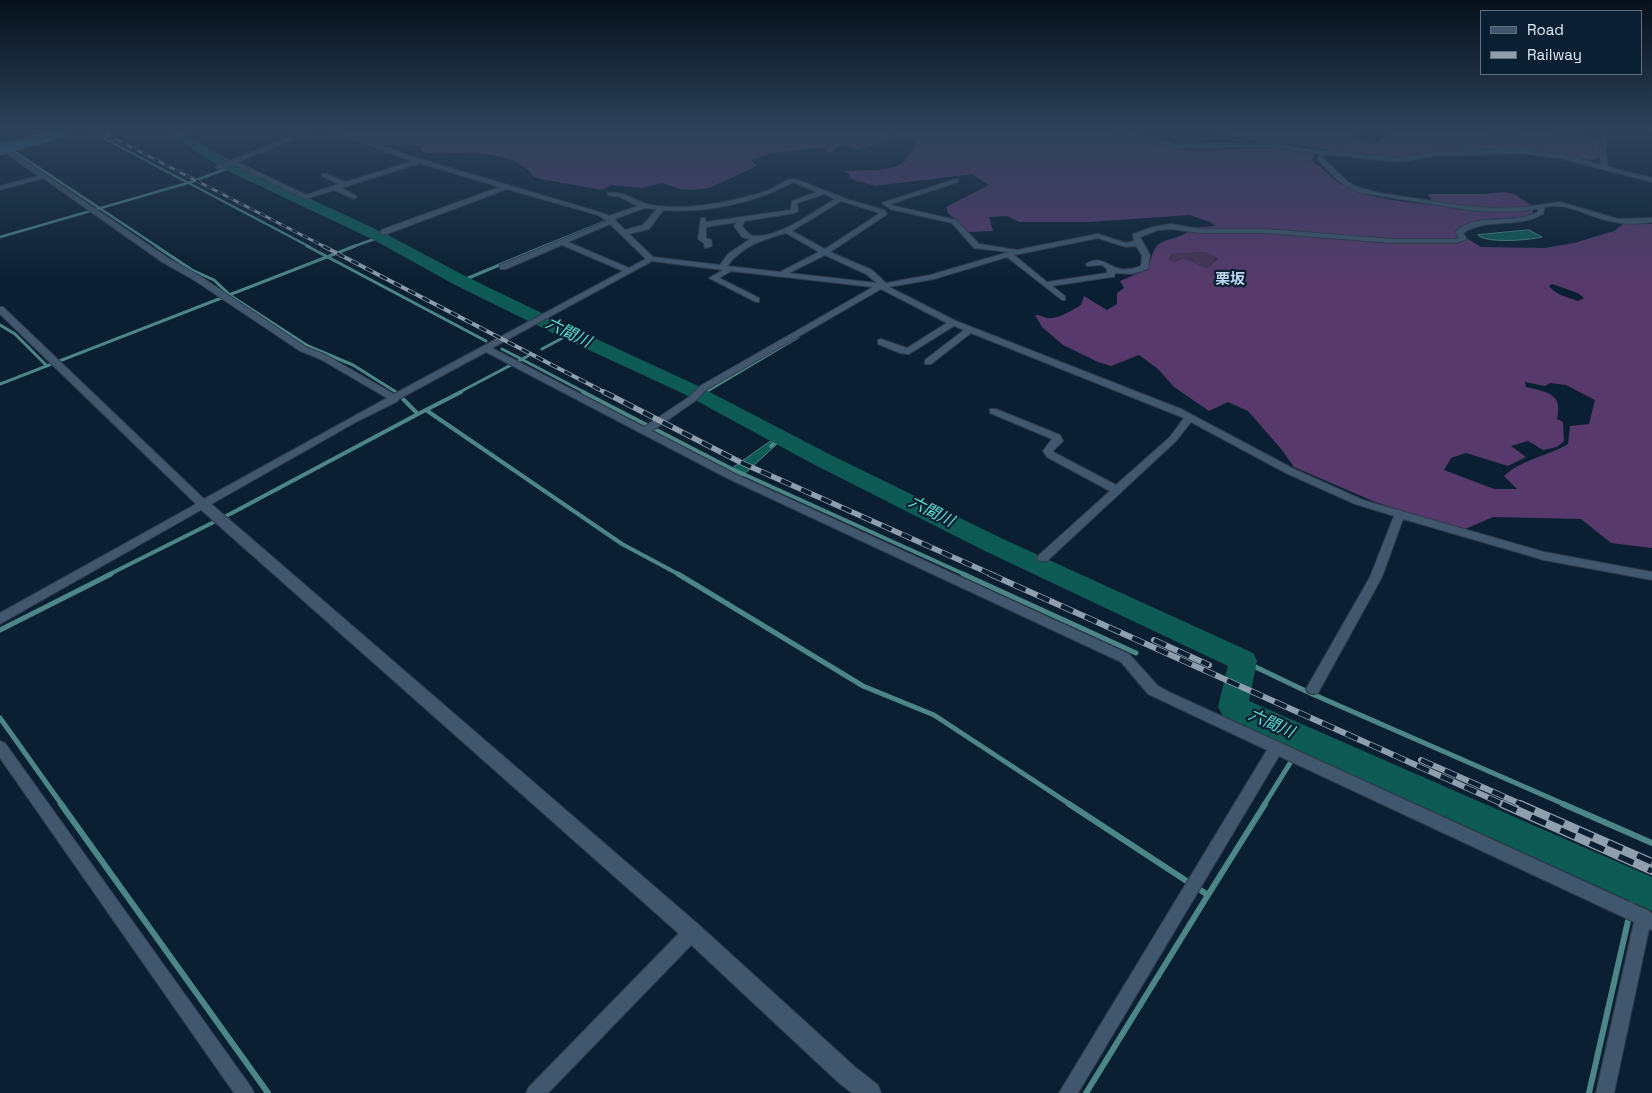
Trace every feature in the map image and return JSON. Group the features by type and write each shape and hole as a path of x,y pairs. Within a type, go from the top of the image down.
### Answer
{"street":[{"path":"0,188 22,182"},
{"path":"53,182 165,260 225,296 302,349 323,356 395,399"},
{"path":"274,182 306,197 351,182"},
{"path":"340,182 344,184"},
{"path":"492,182 611,220 651,259"},
{"path":"610,194 621,195 644,206 702,208 769,193 789,182"},
{"path":"798,182 882,211 884,214"},
{"path":"953,182 885,203 892,208 954,221 976,246 1007,251 1098,236 1126,245 1138,243"},
{"path":"1343,182 1368,192 1444,205 1524,210 1553,204 1618,221 1652,220"},
{"path":"384,232 506,186"},
{"path":"335,188 354,197"},
{"path":"703,225 793,212 795,211 794,202 797,200 824,192"},
{"path":"756,300 713,278 726,267 731,256 756,239 787,231 840,198"},
{"path":"747,199 749,202 744,220 738,226 742,232 756,239"},
{"path":"503,268 644,206"},
{"path":"1090,264 1103,263 1112,270 1132,272 1145,268 1146,255 1136,236 1155,228 1176,227 1201,231 1225,228 1262,229 1335,237 1456,241 1463,239 1459,232 1466,227 1501,220 1533,218 1541,212 1542,206"},
{"path":"624,233 646,227 662,208"},
{"path":"702,208 702,238 708,242 708,246"},
{"path":"782,273 824,252 892,208"},
{"path":"787,231 824,252 869,272 883,286 953,323 1190,417 1290,471 1359,502 1399,516 1544,556 1652,576"},
{"path":"562,242 629,271"},
{"path":"0,619 651,259 883,286 931,277 1027,249"},
{"path":"1009,255 1062,298"},
{"path":"1046,284 1111,275 1112,270"},
{"path":"649,428 692,399 703,388 883,286"},
{"path":"0,309 204,505 692,932 847,1075 870,1093"},
{"path":"881,342 903,352 909,352 953,323"},
{"path":"928,362 970,330"},
{"path":"488,349 649,428 780,499 1125,658 1153,690 1648,919 1605,1093"},
{"path":"993,412 1057,437 1058,441 1048,451 1051,456 1117,490"},
{"path":"1043,558 1173,439 1190,417"},
{"path":"1313,689 1376,577 1399,516"},
{"path":"0,746 245,1093"},
{"path":"1068,1093 1192,885 1278,749"},
{"path":"535,1093 692,932"}],"shaded area":[{"path":"558,182 722,182 709,188 693,190 680,189 662,183 642,188 612,185 602,190"},
{"path":"861,182 907,182 875,186"},
{"path":"984,182 1338,182 1353,190 1380,198 1449,207 1432,202 1428,194 1504,192 1514,194 1531,205 1533,213 1531,216 1481,220 1472,222 1455,231 1481,247 1545,248 1574,243 1614,231 1623,224 1652,224 1652,548 1611,543 1581,519 1493,517 1463,530 1375,502 1294,467 1282,450 1248,411 1228,402 1209,411 1174,387 1158,369 1139,355 1111,366 1098,362 1063,345 1042,327 1035,315 1047,318 1060,316 1081,305 1084,296 1107,310 1117,304 1117,293 1124,288 1120,281 1148,269 1153,252 1159,244 1184,234 1190,228 1215,226 1210,222 1190,215 1089,222 1019,222 1007,216 989,217 993,231 969,232 948,213 946,207 989,185","holes":["1205,252 1218,258 1207,268 1183,258 1175,262 1169,259 1172,254","1552,284 1578,293 1584,298 1578,301 1558,294 1549,286","1525,382 1545,386 1550,383 1566,385 1595,400 1589,424 1570,426 1568,444 1526,462 1504,476 1517,489 1494,489 1444,470 1451,458 1466,453 1508,466 1526,457 1511,446 1528,441 1543,450 1557,447 1564,441 1563,422 1557,419 1558,404 1555,399 1547,392 1526,387"]},
{"path":"1529,230 1542,237 1519,240 1490,240 1478,235"},
{"path":"1205,252 1218,257 1207,268 1183,258 1175,262 1169,259 1172,254"},
{"path":"771,441 777,444 742,476 730,470"}],"waterway":[{"path":"60,182 100,208"},
{"name":"六間川","path":"263,182 380,237 461,281 570,334 689,389 823,460 994,545 1243,661 1233,707 1652,894"},
{"path":"100,208 188,183"},
{"path":"188,183 310,247"},
{"path":"0,237 100,208"},
{"path":"100,208 158,247"},
{"path":"542,247 604,222"},
{"path":"352,247 380,237"},
{"path":"156,246 192,270 214,280 230,295"},
{"path":"307,246 327,257"},
{"path":"327,257 355,246"},
{"path":"461,281 545,246"},
{"path":"230,295 327,257"},
{"path":"327,257 486,341"},
{"path":"47,366 230,295"},
{"path":"230,295 308,346 353,365 396,392"},
{"path":"0,325 15,334 47,366"},
{"path":"542,349 570,334"},
{"path":"704,393 798,337"},
{"path":"502,349 522,359"},
{"path":"522,359 528,356"},
{"path":"458,393 522,359"},
{"path":"522,359 586,393"},
{"path":"0,384 47,366"},
{"path":"418,414 461,392"},
{"path":"583,392 730,468 966,575"},
{"name":"六間川","path":"700,395 704,393"},
{"path":"403,399 418,414"},
{"path":"426,410 622,544 680,575"},
{"path":"108,575 232,513 418,414"},
{"path":"771,446 781,438"},
{"path":"0,630 111,574"},
{"path":"678,574 863,686 934,715 1071,805"},
{"path":"963,574 1136,653"},
{"path":"1243,661 1310,693 1566,805"},
{"path":"0,718 62,805"},
{"path":"1264,805 1305,739"},
{"path":"61,804 268,1093"},
{"path":"1069,804 1208,895"},
{"path":"1208,895 1265,804"},
{"path":"1563,804 1652,843"},
{"path":"1632,903 1636,886"},
{"path":"1086,1093 1208,895"},
{"path":"1589,1093 1628,921"}],"railway":[{"path":"199,182 325,247"},
{"path":"323,246 606,393"},
{"path":"604,392 740,462 993,575"},
{"path":"990,574 1505,805"},
{"path":"1154,640 1209,665"},
{"path":"1421,760 1523,805"},
{"path":"1502,804 1652,871"},
{"path":"1520,804 1652,862"}],"district":[{"name":"栗坂","path":"1230,280"}]}
